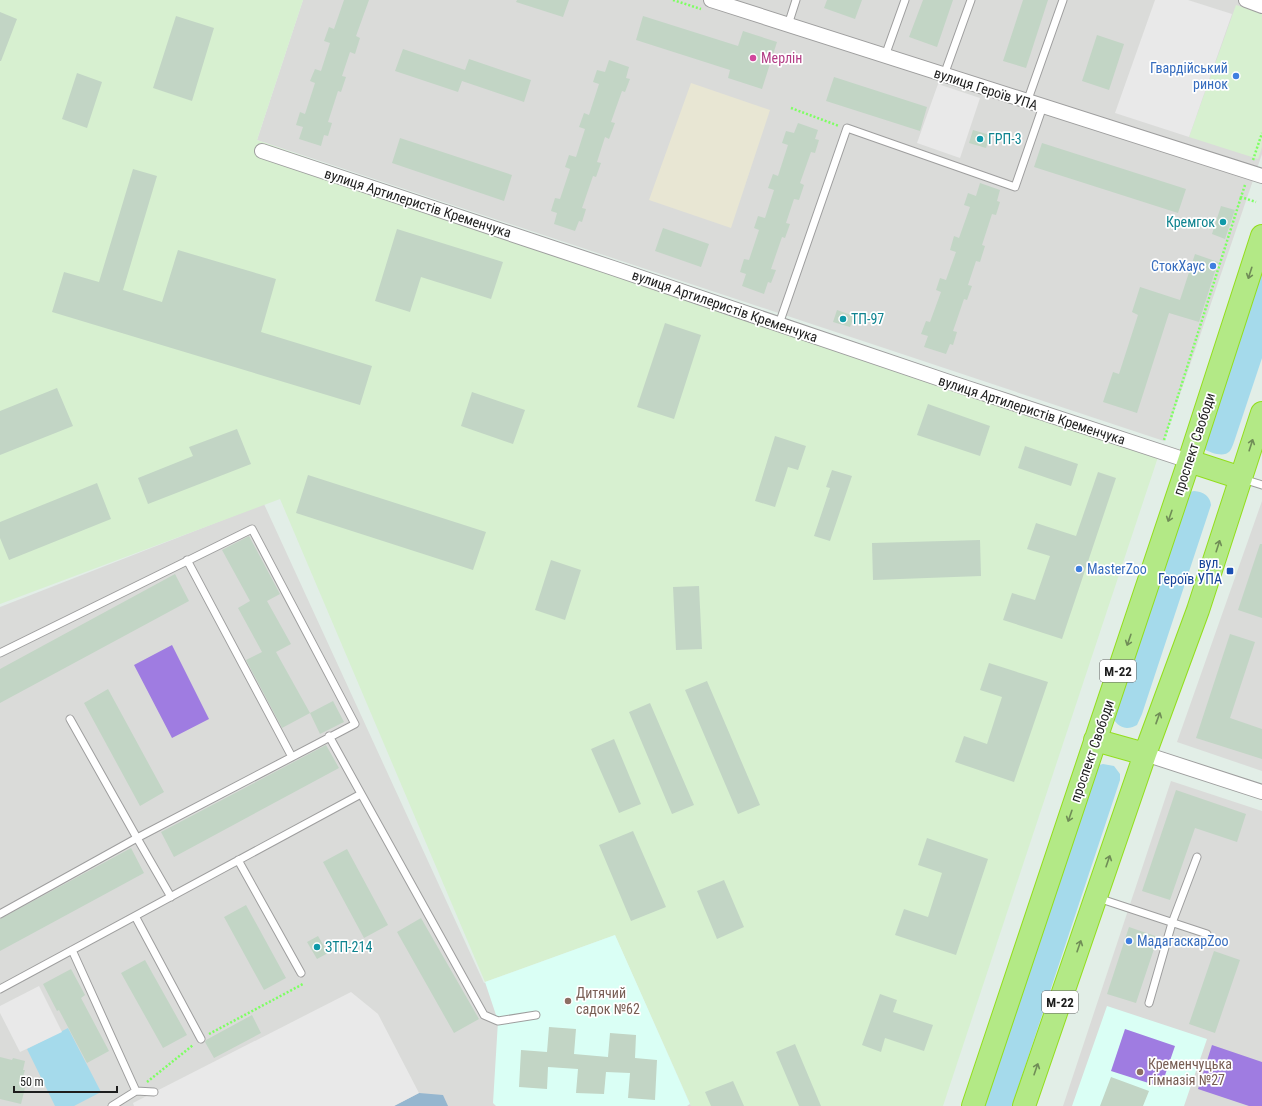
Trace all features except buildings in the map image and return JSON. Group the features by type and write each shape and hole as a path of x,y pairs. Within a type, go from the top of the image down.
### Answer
{"highway":[{"name":"проспект Свободи","path":"973,1106 1189,461 1262,236"},
{"name":"М-22","path":"1024,1106 1145,754 1198,610 1262,413"},
{"path":"1189,461 1241,478"},
{"path":"1095,740 1145,754"}],"street":[{"name":"вулиця Героїв УПА","path":"711,0 1255,174"},
{"path":"1246,0 1262,6"},
{"name":"вулиця Артилеристів Кременчука","path":"262,151 1189,461"},
{"path":"1145,754 1262,792"}],"lane":[{"path":"788,25 796,0"},
{"path":"885,56 905,0"},
{"path":"944,75 971,0"},
{"path":"1027,102 1063,0"},
{"path":"779,324 847,128 1015,187 1043,106"},
{"path":"1241,478 1262,485"},
{"path":"0,652 252,528 354,724 137,838 0,914"},
{"path":"186,560 292,757"},
{"path":"70,719 171,897"},
{"path":"329,736 484,1015 498,1021 536,1015"},
{"path":"0,989 361,794"},
{"path":"1149,1003 1172,922 1197,857"},
{"path":"238,860 301,973"},
{"path":"1096,898 1207,934"},
{"path":"136,916 201,1039"},
{"path":"72,950 136,1091"},
{"path":"112,1106 136,1091 154,1092"}],"path":[{"path":"791,108 847,128"},
{"path":"1255,174 1262,133"},
{"path":"1160,452 1241,197"},
{"path":"136,1091 201,1039 304,983"}],"shaded area":[{"path":"0,0 303,0 257,140 1158,457 943,1106 691,1106 615,935 485,982 280,499 0,604"},
{"path":"303,0 1262,0 1262,154 1164,441 257,140"},
{"path":"1155,0 1188,0 1232,14 1189,137 1115,113"},
{"name":"Гвардійський ринок","path":"1236,5 1262,13 1262,147 1258,159 1189,137"},
{"path":"691,83 770,110 731,228 649,200"},
{"path":"938,84 980,98 960,158 917,143"},
{"path":"1262,269 1262,358 1231,450 1224,454 1214,453 1204,449"},
{"path":"1190,492 1201,492 1206,495 1211,505 1142,714 1137,725 1130,728 1124,728 1115,722 1113,718"},
{"path":"1262,501 1262,771 1177,742"},
{"path":"264,504 484,983 614,936 691,1106 0,1106 0,607"},
{"path":"172,645 209,719 172,738 134,665"},
{"path":"1103,764 1114,766 1120,774 1120,780 1012,1106 982,1106 1096,768"},
{"path":"1171,781 1262,811 1262,1106 1063,1106"},
{"name":"Дитячий садок №62","path":"615,935 690,1104 687,1106 496,1106 493,1103 498,1021 485,982"},
{"path":"39,986 62,1032 20,1052 0,1013 0,1006"},
{"path":"351,992 378,1014 419,1093 394,1106 134,1106 133,1103"},
{"name":"Кременчуцька гімназія №27","path":"1107,1006 1207,1039 1184,1106 1072,1106"},
{"path":"68,1028 101,1092 74,1106 55,1106 27,1049"},
{"path":"1125,1029 1175,1046 1161,1087 1111,1071"},
{"path":"1212,1045 1262,1062 1262,1106 1249,1106 1198,1089"},
{"path":"419,1093 443,1095 448,1106 394,1106"}],"place":[{"name":"Мерлін","path":"753,58"},
{"name":"Гвардійський ринок","path":"1236,76"},
{"name":"ГРП-3","path":"980,139"},
{"name":"Кремгок","path":"1223,222"},
{"name":"СтокХаус","path":"1213,266"},
{"name":"ТП-97","path":"843,319"},
{"name":"MasterZoo","path":"1079,569"},
{"name":"вул. Героїв УПА","path":"1230,571"},
{"name":"МадагаскарZoo","path":"1129,941"},
{"name":"ЗТП-214","path":"317,947"},
{"name":"Дитячий садок №62","path":"568,1001"},
{"name":"Кременчуцька гімназія №27","path":"1140,1072"}]}
